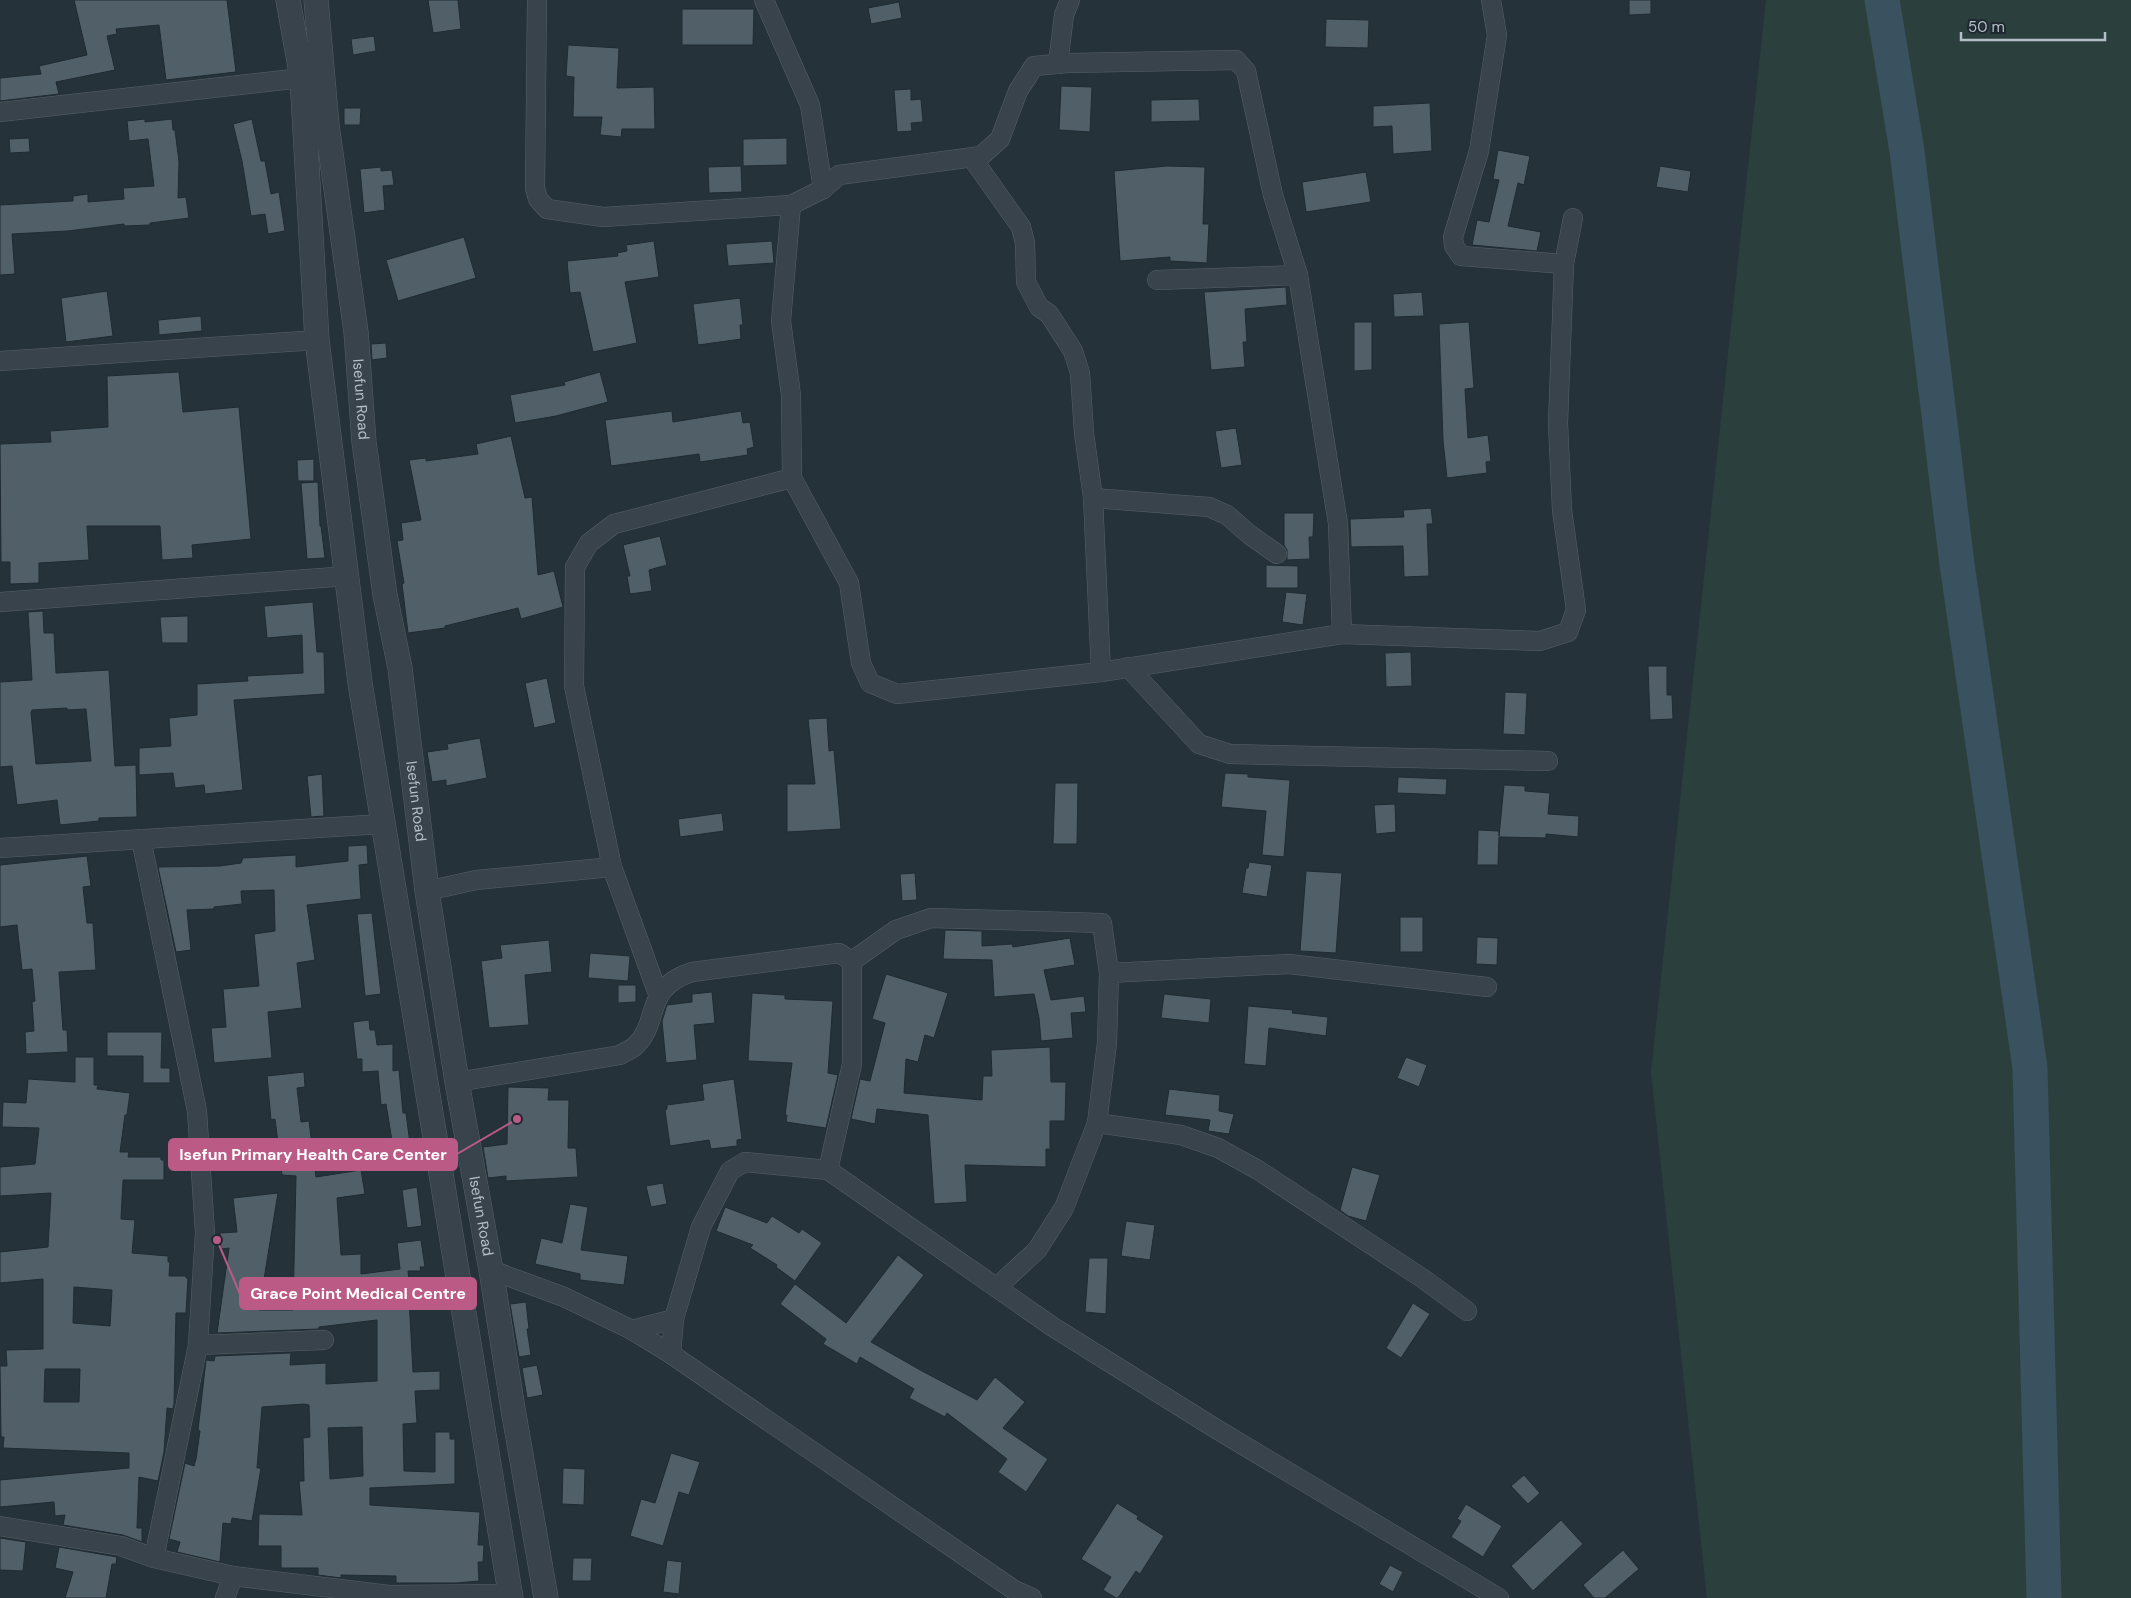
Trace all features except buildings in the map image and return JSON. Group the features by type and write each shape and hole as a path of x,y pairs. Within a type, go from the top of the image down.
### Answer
{"street":[{"path":"0,1526 121,1546 154,1558 233,1576 389,1595 510,1596 360,683 317,340 302,78 288,0"},
{"name":"Isefun Road","path":"316,0 327,125 356,332 364,442 385,595 400,668 426,892 546,1598"},
{"path":"537,0 535,188 538,200 547,209 603,218 791,205 823,189 839,175 981,156 1000,139 1018,91 1034,66 1236,60 1246,71 1273,194 1298,275 1338,524 1342,634"},
{"path":"764,0 810,105 823,189"},
{"path":"1058,64 1064,15 1070,0"},
{"path":"1491,0 1497,35 1479,151 1454,237 1454,246 1461,256 1564,264"},
{"path":"0,112 302,78"},
{"path":"972,158 1021,228 1025,243 1026,282 1039,307 1049,314 1073,351 1080,373 1084,433 1092,498 1101,672"},
{"path":"791,205 780,321 791,395 792,478 849,583 861,663 870,683 897,694 1101,672 1342,634 1540,641 1568,632 1576,610 1562,510 1558,423 1564,264 1572,218"},
{"path":"1157,280 1298,275"},
{"path":"0,361 317,340"},
{"path":"658,994 612,867 574,686 575,567 589,543 614,524 792,478"},
{"path":"1092,498 1209,507 1227,515 1250,536 1277,554"},
{"path":"0,602 348,576"},
{"path":"1128,667 1199,744 1230,754 1548,761"},
{"path":"0,848 382,824"},
{"path":"141,839 197,1111 205,1233 198,1345 154,1558"},
{"path":"426,892 476,880 612,867"},
{"path":"852,961 896,930 931,918 1102,923 1109,973 1107,1043 1097,1123 1064,1208 1037,1250 997,1287"},
{"path":"457,1082 620,1054 634,1047 645,1031 658,994 678,977 692,972 839,953 852,961"},
{"path":"828,1170 852,1064 852,961"},
{"path":"1109,973 1288,964 1487,987"},
{"path":"1097,1123 1181,1135 1218,1148 1258,1170 1422,1278 1467,1312"},
{"path":"670,1354 674,1319 701,1227 730,1171 745,1162 828,1170 1053,1327 1213,1427 1499,1598"},
{"path":"491,1270 564,1297 632,1330 670,1354 1013,1594 1032,1598"},
{"path":"632,1330 674,1319"},
{"path":"198,1345 324,1340"},
{"path":"225,1598 233,1576"}],"green space":[{"path":"1766,0 2131,0 2131,1598 1707,1598 1651,1072"}],"waterway":[{"path":"1882,0 1907,151 1957,564 2030,1068 2044,1598"}],"place":[{"name":"Isefun Primary Health Care Center","path":"517,1119"},
{"name":"Grace Point Medical Centre","path":"217,1240"}]}
